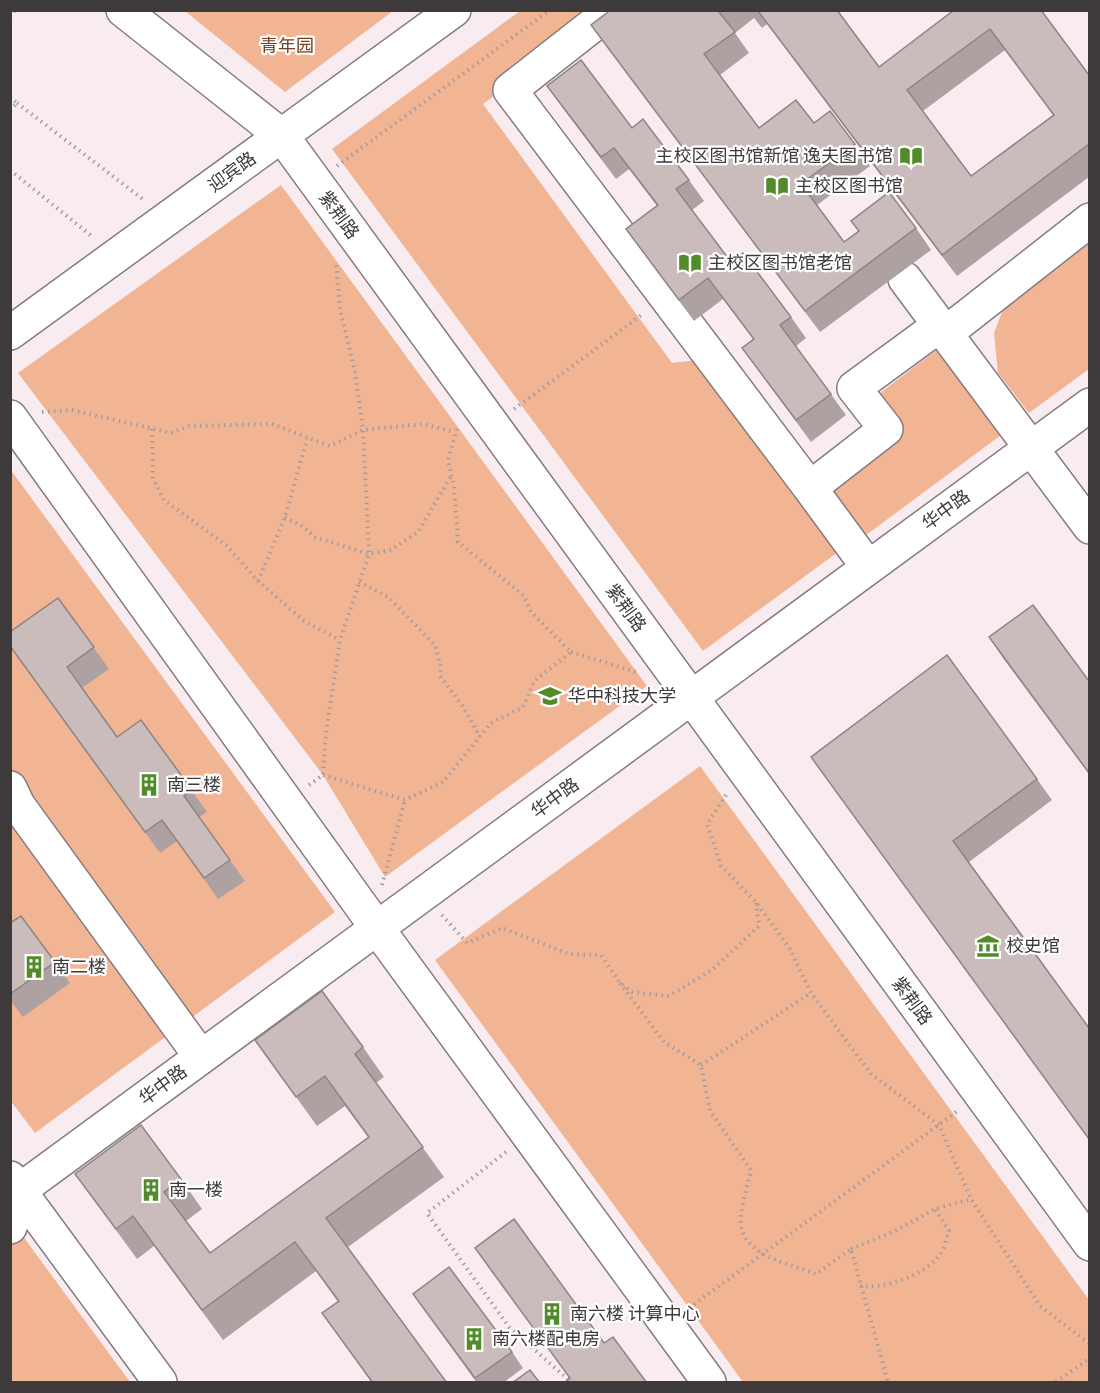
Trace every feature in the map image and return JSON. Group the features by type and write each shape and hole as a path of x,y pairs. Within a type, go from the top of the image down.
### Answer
{"street":[{"name":"紫荆路","path":"123,10 282,136 1089,1244"},
{"name":"迎宾路","path":"10,333 454,10"},
{"path":"612,10 510,90 868,567"},
{"path":"810,488 886,429 854,388 943,329 1089,220"},
{"path":"905,279 1089,527"},
{"name":"华中路","path":"15,1184 201,1057 375,924 424,894 1089,405"},
{"path":"21,415 287,802 709,1383"},
{"path":"10,788 18,806 201,1057"},
{"path":"10,1227 15,1184"},
{"path":"15,1184 160,1383"}],"path":[{"path":"10,17 15,10"},
{"path":"315,182 550,10"},
{"path":"10,98 168,219"},
{"path":"10,111 17,103"},
{"path":"10,170 116,256"},
{"path":"287,802 323,775 326,733 340,640 369,554 363,430 355,371 340,309 336,258"},
{"path":"493,426 666,297"},
{"path":"473,399 454,432 448,460 458,542 524,596 531,612 571,652 638,673"},
{"path":"21,415 72,410 171,433 189,426 272,424 330,447 363,430 423,424 454,432"},
{"path":"152,429 153,478 164,500 226,545 258,581 304,621 340,640"},
{"path":"258,581 285,518 307,439"},
{"path":"285,518 304,527 314,537 369,554 391,550 418,532 451,475"},
{"path":"359,582 388,597 435,645 441,667 440,676 464,708 480,737"},
{"path":"323,775 405,800 443,782 491,723 523,707 534,681 571,652"},
{"path":"375,924 405,800"},
{"path":"706,824 721,866 756,902 790,949 811,993 871,1074 939,1125 970,1199 1040,1306 1089,1344"},
{"path":"424,894 467,943 502,928 569,954 600,955 664,1042 701,1065 710,1111 750,1170 741,1226 750,1244 762,1254 816,1274 851,1249 895,1231 935,1209 970,1199"},
{"path":"620,983 632,992 669,996 712,970 759,926 756,902"},
{"path":"701,1065 811,993"},
{"path":"667,1324 981,1095"},
{"path":"528,1135 427,1213 509,1327 571,1383"},
{"path":"861,1286 896,1281 923,1270 939,1256 949,1231 935,1209"},
{"path":"851,1249 888,1383"},
{"path":"1056,1383 1089,1358"}],"green space":[{"name":"青年园","path":"185,11 393,11 285,92"},
{"path":"520,11 610,11 483,104 672,363 697,360 838,552 703,651 332,149"},
{"path":"281,185 647,686 385,877 323,775 18,373"},
{"path":"1089,238 1089,369 1029,413 998,373 994,333 1006,302"},
{"path":"947,342 1012,427 858,541 821,493 885,444 859,409"},
{"path":"10,469 335,912 35,1133 10,1100"},
{"path":"700,766 1089,1300 1089,1382 743,1382 435,960"},
{"path":"11,1220 130,1382 11,1382"}],"building":[{"name":"主校区图书馆","path":"606,10 721,10 719,12 735,32 704,54 759,128 796,100 814,123 830,111 855,144 801,184 844,242 859,231 851,221 889,192 916,228 805,311 591,25 608,12"},
{"name":"主校区图书馆新馆 逸夫图书馆","path":"837,10 879,67 954,10 1041,10 1089,75 1089,144 942,255 758,11","holes":["990,29 1054,115 971,176 907,90"]},
{"name":"主校区图书馆老馆","path":"581,60 632,128 643,119 689,180 676,189 731,262 743,253 791,317 780,325 831,394 796,420 742,348 754,339 708,278 679,300 626,229 658,205 614,148 601,157 547,86"},
{"name":"南三楼","path":"58,598 94,647 67,667 117,737 141,720 192,790 184,796 230,860 204,878 162,820 145,832 10,646 10,632"},
{"path":"1033,605 1089,681 1089,773 989,637"},
{"name":"校史馆","path":"947,655 1037,779 953,841 1089,1028 1089,1139 811,757"},
{"path":"21,916 55,962 10,994 10,923"},
{"name":"南一楼","path":"322,991 363,1047 355,1054 423,1147 326,1218 447,1383 373,1383 322,1313 339,1301 295,1242 202,1310 133,1216 116,1229 75,1174 141,1125 181,1179 164,1192 210,1253 369,1137 325,1076 296,1097 255,1040"},
{"name":"南六楼 计算中心","path":"514,1219 604,1343 613,1337 647,1383 564,1383 570,1378 475,1248"},
{"name":"南六楼配电房","path":"449,1267 512,1352 475,1378 413,1294"},
{"path":"530,1370 540,1383 512,1383"}],"place":[{"name":"主校区图书馆新馆 逸夫图书馆","path":"911,156"},
{"name":"主校区图书馆","path":"777,186"},
{"name":"主校区图书馆老馆","path":"690,263"},
{"name":"华中科技大学","path":"550,696"},
{"name":"南三楼","path":"149,785"},
{"name":"校史馆","path":"988,946"},
{"name":"南二楼","path":"34,967"},
{"name":"南一楼","path":"151,1190"},
{"name":"南六楼 计算中心","path":"552,1314"},
{"name":"南六楼配电房","path":"474,1339"}]}
